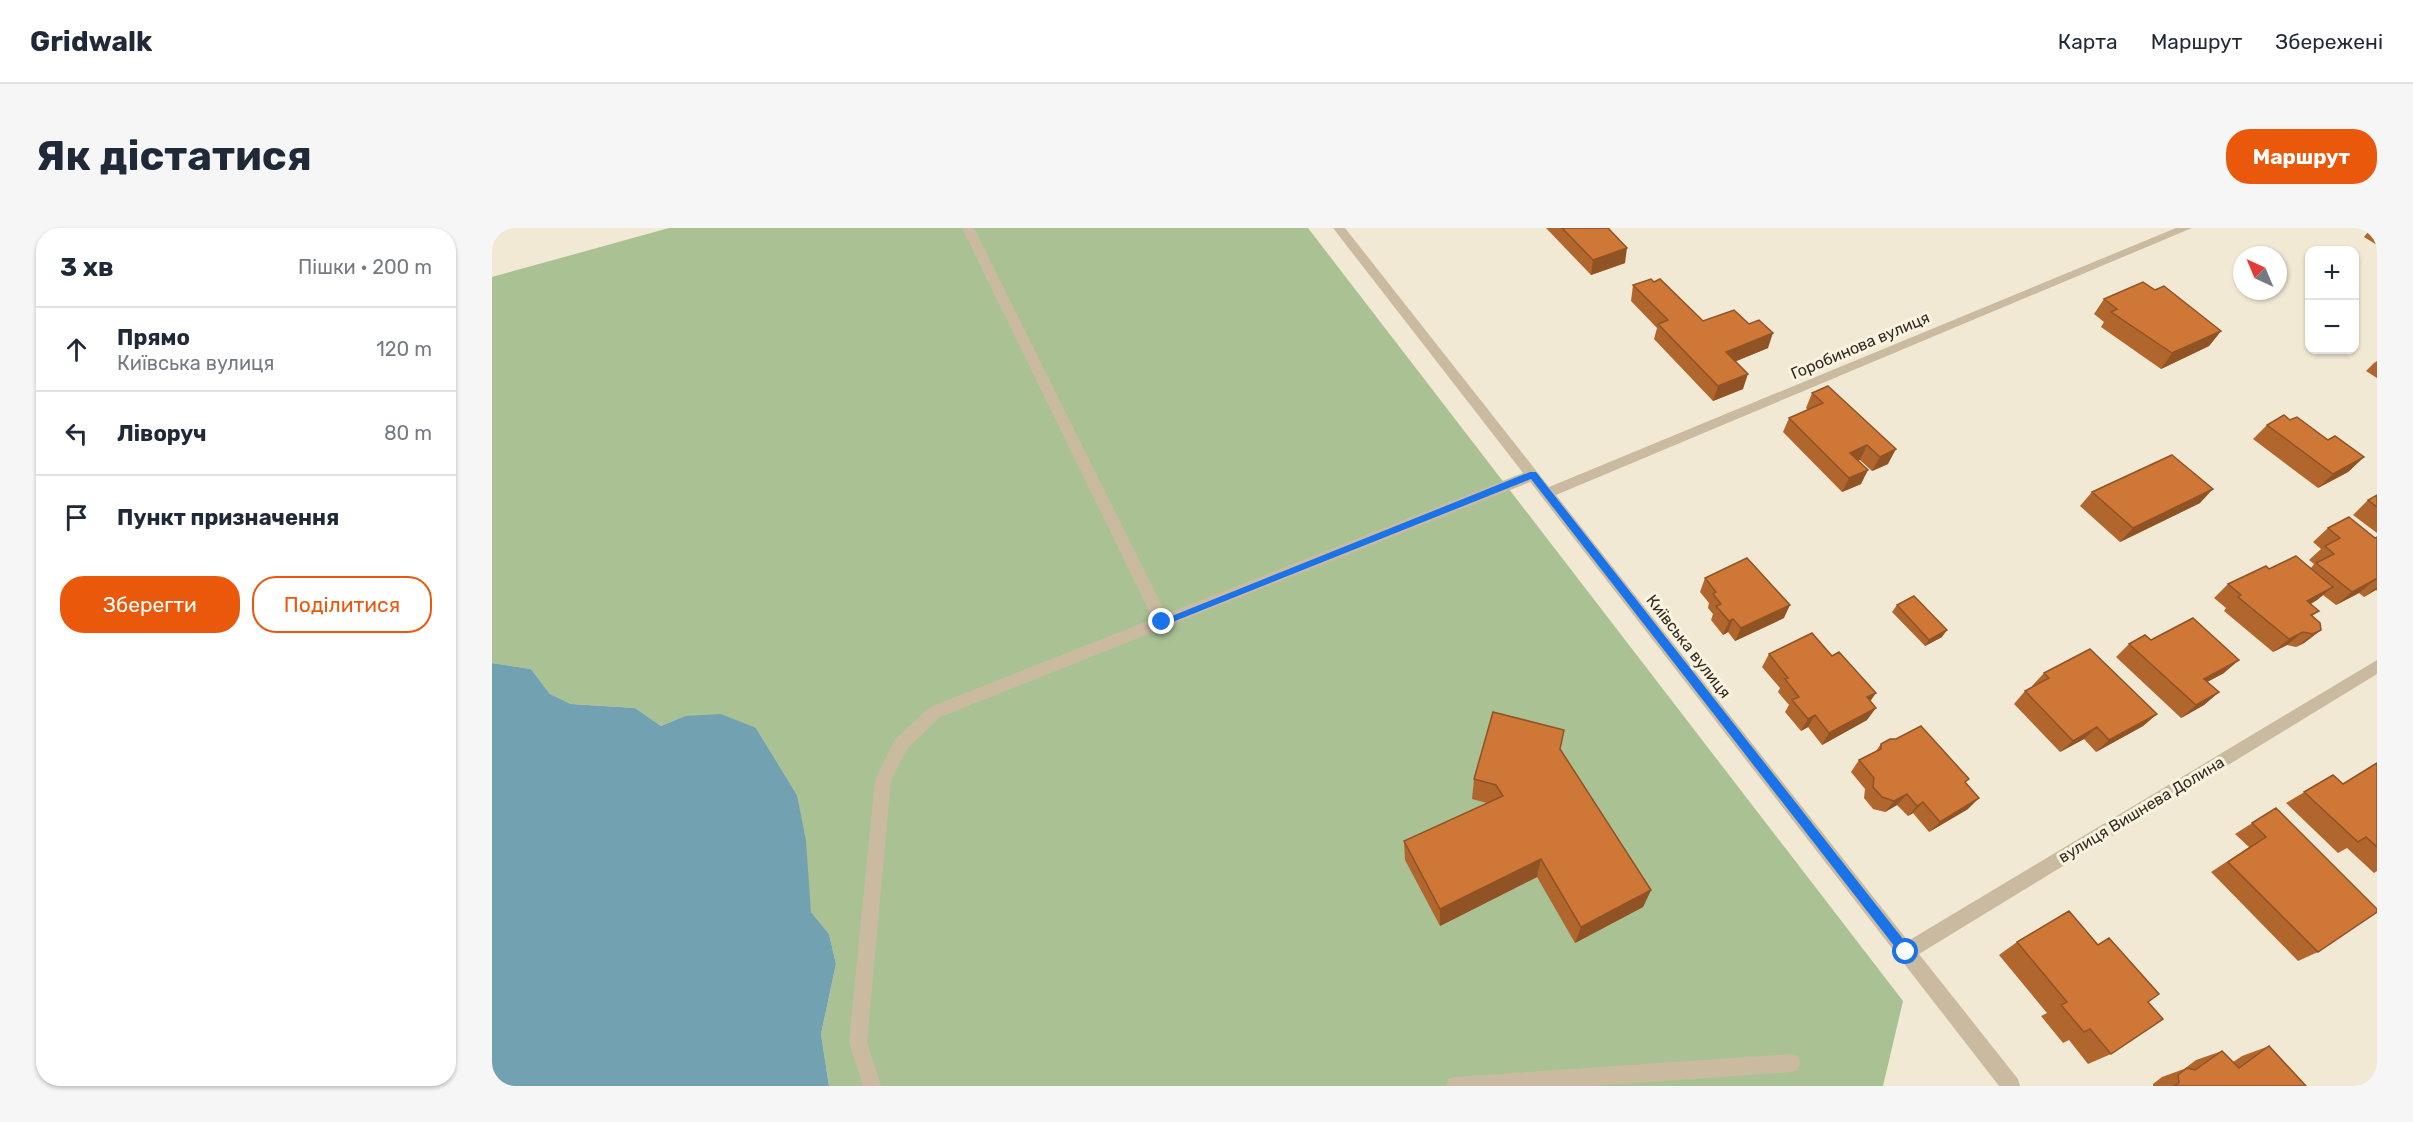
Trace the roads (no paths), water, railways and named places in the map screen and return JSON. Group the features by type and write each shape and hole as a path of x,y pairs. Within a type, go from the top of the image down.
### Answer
{"street":[{"path":"968,228 1162,622"},
{"name":"Київська вулиця","path":"1339,228 2012,1086"},
{"name":"Горобинова вулиця","path":"1547,493 2186,228"},
{"path":"872,1086 858,1042 883,780 901,744 935,712 1533,475"},
{"name":"вулиця Вишнева Долина","path":"1906,952 2377,666"},
{"path":"1455,1086 1791,1063"}],"water":[{"path":"492,663 531,669 550,694 571,704 635,708 661,726 685,716 721,714 756,728 797,795 806,841 811,912 829,934 836,964 821,1034 829,1086 492,1086"}]}
